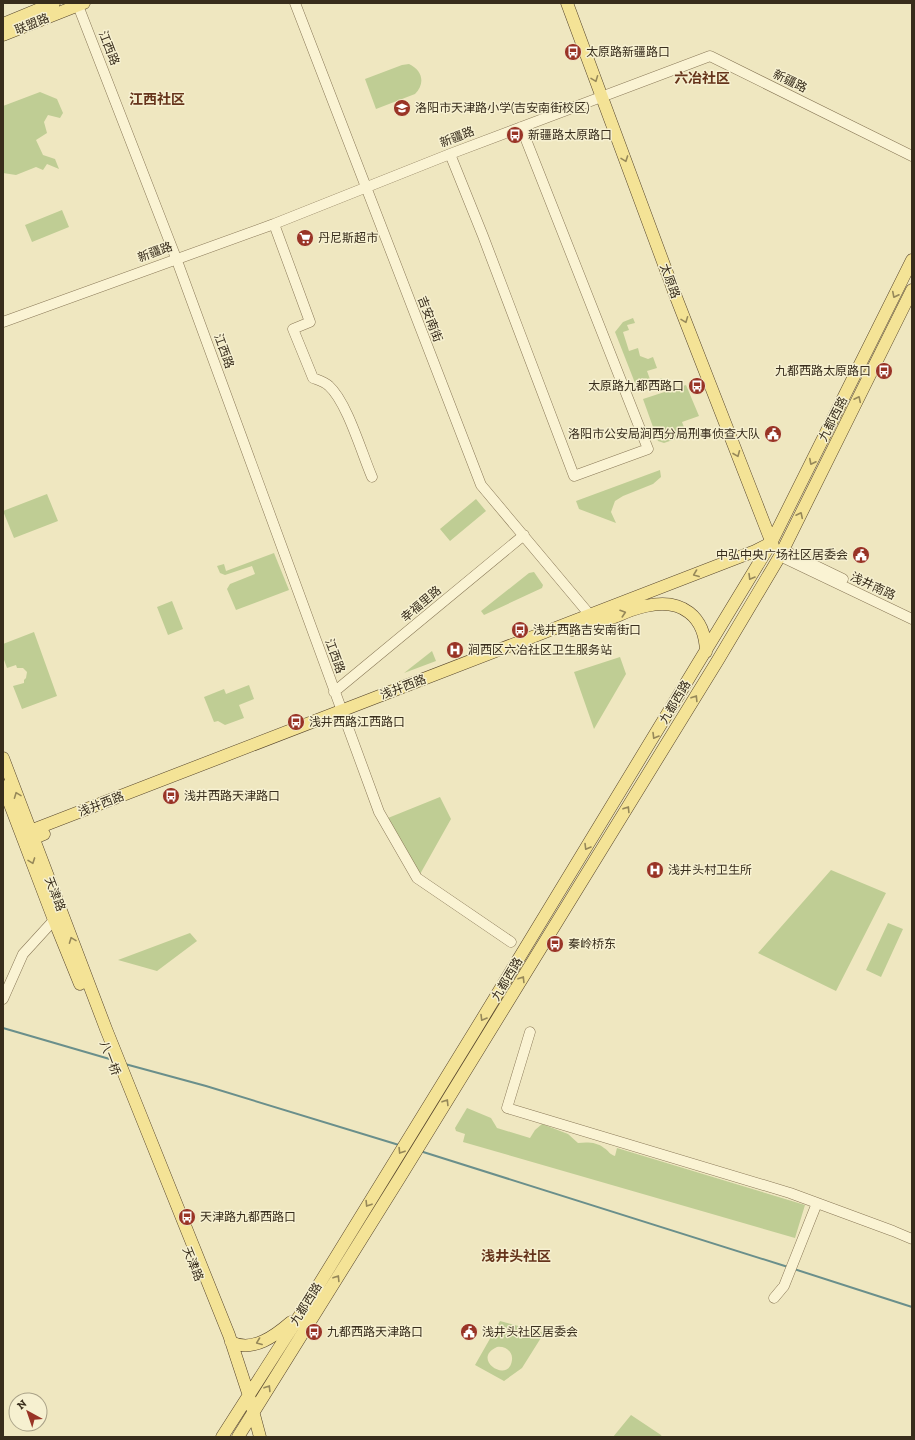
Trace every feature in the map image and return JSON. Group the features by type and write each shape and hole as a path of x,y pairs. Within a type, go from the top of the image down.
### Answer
{"main road":[{"name":"联盟路","path":"3,24 54,3"},
{"name":"太原路","path":"567,3 679,304 771,543 781,553"},
{"name":"联盟路","path":"3,35 79,4"},
{"name":"九都西路","path":"222,1437 302,1312 389,1171 771,543 912,260"},
{"name":"九都西路","path":"238,1437 402,1174 718,660 781,553 912,290"},
{"name":"浅井西路","path":"342,715 590,615 755,551 771,543"},
{"name":"浅井西路","path":"28,836 342,715 570,631 647,606 668,604 684,608 696,618 704,638 706,652"},
{"name":"天津路","path":"3,758 28,836 96,1021"},
{"name":"天津路","path":"3,786 28,836"},
{"name":"天津路","path":"59,918 106,1029"},
{"name":"八一桥","path":"96,1021 130,1097"},
{"name":"八一桥","path":"106,1029 130,1097"},
{"name":"天津路","path":"130,1097 231,1342 251,1417 260,1437"},
{"name":"天津路","path":"130,1097 246,1399"},
{"path":"231,1342 246,1346 260,1343 280,1332 302,1312"},
{"name":"天津路","path":"251,1417 251,1437"}],"street":[{"name":"吉安南街","path":"295,3 481,485 590,615"},
{"name":"江西路","path":"79,4 176,258 342,715 379,812 417,878 511,942"},
{"name":"新疆路","path":"3,322 176,258 274,224 450,154 710,56 912,156"},
{"path":"450,154 483,236 574,476 648,449 521,127"},
{"path":"274,224 310,322 293,329 313,378 328,385 336,394 345,410 372,477"},
{"name":"幸福里路","path":"334,692 524,535"},
{"name":"浅井南路","path":"781,553 912,612"},
{"name":"浅井南路","path":"781,553 912,619"},
{"path":"3,999 23,954 59,918"},
{"path":"530,1032 507,1108 790,1193 893,1231 912,1240"},
{"path":"774,1298 784,1286 817,1203"}],"green space":[{"path":"409,64 420,73 421,86 415,94 376,109 365,79 402,65"},
{"path":"40,92 57,99 63,113 60,118 48,115 44,122 47,133 36,140 43,155 55,159 59,169 47,164 43,170 36,167 16,175 3,173 3,106"},
{"path":"62,210 69,227 32,242 25,225"},
{"path":"633,318 635,323 627,325 629,330 623,332 629,351 638,348 640,356 648,359 653,357 657,368 647,371 651,382 662,378 664,384 645,391 635,383 615,332 623,322"},
{"path":"686,385 699,416 682,422 687,435 664,443 658,441 643,399"},
{"path":"660,470 661,477 653,484 623,496 615,501 611,512 616,523 579,509 576,501"},
{"path":"47,494 58,521 14,538 3,511"},
{"path":"476,499 486,511 450,541 440,529"},
{"path":"274,553 289,590 236,610 227,589 230,584 255,574 252,566 225,575 220,573 217,566 224,564 226,571"},
{"path":"534,572 543,585 542,588 484,615 481,611 529,573"},
{"path":"172,601 183,629 168,635 157,607"},
{"path":"34,632 57,696 22,709 13,686 24,683 27,672 23,668 17,668 16,665 7,668 3,657 3,644"},
{"path":"432,651 436,661 404,673"},
{"path":"620,657 626,674 594,729 574,672"},
{"path":"249,685 254,699 239,705 244,718 225,725 218,721 214,722 204,697 224,689 226,694"},
{"path":"440,797 451,819 419,876 388,818"},
{"path":"831,870 886,893 836,991 758,953"},
{"path":"888,923 903,929 881,977 866,970"},
{"path":"190,933 197,941 157,971 118,960"},
{"path":"467,1108 491,1118 497,1128 530,1138 535,1130 542,1124 568,1134 578,1143 588,1143 601,1146 615,1156 617,1148 805,1205 795,1238 463,1142 465,1134 456,1131 455,1128"},
{"path":"500,1321 544,1333 522,1368 504,1381 475,1365","holes":["497,1347 506,1348 512,1357 509,1367 505,1370 499,1370 489,1363 488,1358 490,1352"]},
{"path":"631,1415 661,1435 662,1437 613,1437"}],"waterway":[{"path":"3,1028 113,1060"},
{"path":"125,1064 206,1086 399,1145"},
{"path":"420,1151 788,1267"},
{"path":"794,1269 912,1307"}],"place":[{"name":"太原路新疆路口","path":"573,52"},
{"name":"洛阳市天津路小学(吉安南街校区)","path":"402,108"},
{"name":"新疆路太原路口","path":"515,135"},
{"name":"丹尼斯超市","path":"305,238"},
{"name":"九都西路太原路口","path":"884,371"},
{"name":"太原路九都西路口","path":"697,386"},
{"name":"洛阳市公安局涧西分局刑事侦查大队","path":"773,434"},
{"name":"中弘中央广场社区居委会","path":"861,555"},
{"name":"浅井西路吉安南街口","path":"520,630"},
{"name":"涧西区六冶社区卫生服务站","path":"455,650"},
{"name":"浅井西路江西路口","path":"296,722"},
{"name":"浅井西路天津路口","path":"171,796"},
{"name":"浅井头村卫生所","path":"655,870"},
{"name":"秦岭桥东","path":"555,944"},
{"name":"天津路九都西路口","path":"187,1217"},
{"name":"九都西路天津路口","path":"314,1332"},
{"name":"浅井头社区居委会","path":"469,1332"}],"district":[{"name":"六冶社区","path":"702,78"},
{"name":"江西社区","path":"157,99"},
{"name":"浅井头社区","path":"516,1256"}]}
